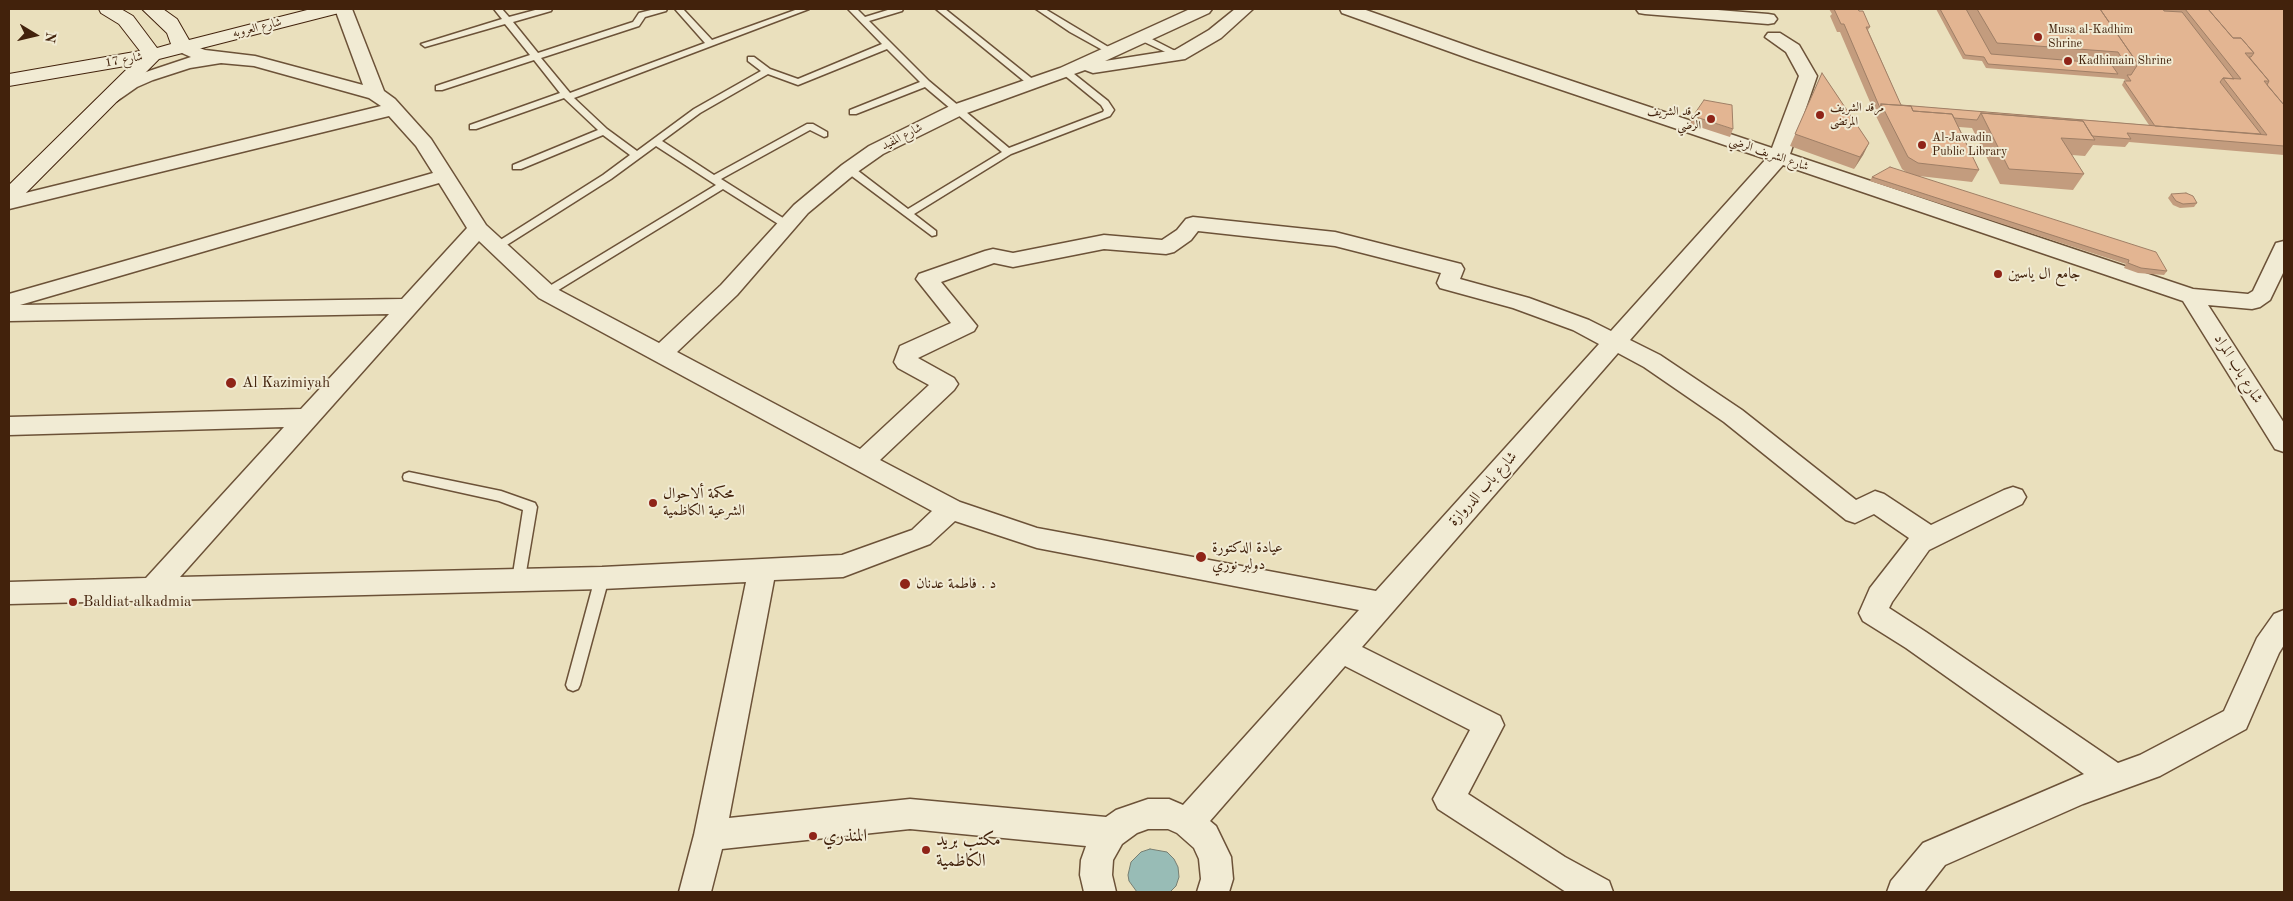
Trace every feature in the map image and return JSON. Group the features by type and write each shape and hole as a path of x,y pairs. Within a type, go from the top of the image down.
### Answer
{"street":[{"path":"9,197 17,183 107,99 148,48 126,20 108,9"},
{"path":"151,9 170,23 183,41 201,55 255,61 384,101"},
{"path":"183,41 273,9"},
{"name":"شارع العروبه","path":"183,41 332,9"},
{"path":"343,9 384,101 424,142 478,229 547,293 951,509 1037,538 1382,603"},
{"name":"شارع المفيد","path":"660,355 729,290 801,210 849,169 876,150 956,110 1066,72 1140,36 1203,9"},
{"path":"1066,72 1179,54 1202,43 1245,9"},
{"name":"شارع الشريف الرضي","path":"1348,9 1479,56 2191,296 2252,302 2262,295 2284,248"},
{"path":"1645,9 1768,19 1744,9"},
{"path":"1774,37 1793,49 1808,76 1779,157"},
{"name":"شارع 17","path":"9,80 183,41"},
{"name":"شارع 17","path":"9,66 148,48"},
{"path":"107,99 131,83 147,76 187,63 224,58"},
{"path":"9,203 384,101"},
{"name":"شارع باب الدروازة","path":"1188,822 1779,157"},
{"path":"9,300 444,176"},
{"path":"862,462 946,384 906,362 908,352 966,326 927,279 993,256 1013,260 1104,242 1166,247 1184,235 1194,224 1335,238 1453,269 1448,283 1521,303 1581,325 1652,361 1691,386 1856,513 1875,501 1930,538"},
{"path":"154,588 478,229"},
{"name":"شارع باب المراد","path":"2191,296 2284,443"},
{"path":"9,313 409,306"},
{"path":"9,426 307,418"},
{"path":"2013,497 1920,543 1880,596 1873,613 1916,640 2114,778"},
{"path":"9,593 602,578 843,566 921,536 951,509"},
{"path":"695,892 710,835 762,570"},
{"path":"1903,892 1934,854 2075,792 2149,766 2235,720 2267,647 2284,622"},
{"path":"1341,650 1489,725 1449,800 1554,868 1597,892"},
{"path":"710,835 910,814 1111,834"},
{"path":"1100,892 1096,875 1097,860 1102,846 1111,834 1127,821 1148,814 1169,814 1188,822 1205,837 1215,857 1217,879 1212,892"}],"lane":[{"name":"شارع 17","path":"183,41 238,33 343,9"},
{"path":"498,9 567,96 604,132 638,156"},
{"path":"425,44 548,9"},
{"path":"439,88 636,24 642,15 663,9"},
{"path":"679,9 711,44"},
{"path":"473,127 567,96 804,9"},
{"path":"852,9 926,83 1008,152"},
{"path":"864,20 899,9"},
{"path":"940,9 1032,83"},
{"path":"1040,9 1111,51"},
{"path":"1140,36 1179,54"},
{"path":"751,59 767,71 798,82 889,45"},
{"path":"498,246 585,192 718,98 767,71"},
{"path":"907,214 1008,152 1107,114 1109,110 1105,103 1066,72"},
{"path":"852,112 926,83"},
{"path":"547,293 719,182 810,126 824,134"},
{"path":"517,167 604,132"},
{"path":"656,142 787,225"},
{"path":"849,169 932,233"},
{"path":"409,477 501,496 530,507 519,580"},
{"path":"573,685 602,578"}],"water":[{"path":"1150,849 1167,852 1174,859 1178,867 1179,877 1176,886 1170,892 1137,892 1129,881 1128,875 1131,862 1141,852"}],"building":[{"path":"1834,9 1858,9 1863,11 1870,27 1866,27 1901,105 2267,135 2223,78 2241,79 2185,9 2208,9 2233,38 2241,38 2254,53 2245,53 2269,81 2264,81 2284,105 2284,146 2127,133 2131,139 2092,136 2083,121 1981,113 1977,120 1954,118 1952,114 1913,111 1911,106 1881,104 1880,108 1844,24 1841,24"},
{"path":"1940,9 1966,9 1991,54 2111,64 2118,74 1988,64 1984,57 1965,55"},
{"path":"1977,9 2100,9 2138,64 2125,63 2118,52 1997,43"},
{"path":"2100,9 2163,9 2164,11 2182,12 2234,79 2223,78 2220,82 2261,134 2155,126 2124,81 2131,81 2127,75 2131,75 2138,64"},
{"path":"2208,9 2284,9 2284,105 2267,85 2269,81 2249,57 2254,53 2241,38 2233,38"},
{"name":"مرقد الشريف المرتضى","path":"1822,73 1869,143 1860,157 1795,134"},
{"path":"1704,100 1732,105 1733,129 1693,116"},
{"name":"Al-Jawadin Public Library","path":"1881,104 1911,106 1913,111 1952,114 1979,170 1918,163 1908,157"},
{"path":"1981,113 2083,121 2095,140 2061,138 2084,174 2009,169"},
{"path":"1890,167 2156,252 2167,271 2141,268 2128,263 2129,260 1872,177"},
{"path":"2186,193 2193,196 2197,203 2183,204 2176,201 2171,194"}],"place":[{"name":"Musa al-Kadhim Shrine","path":"2038,37"},
{"name":"Kadhimain Shrine","path":"2068,61"},
{"name":"مرقد الشريف المرتضى","path":"1820,115"},
{"name":"مرقد الشريف الرضي","path":"1711,119"},
{"name":"Al-Jawadin Public Library","path":"1922,145"},
{"name":"جامع ال ياسين","path":"1998,274"},
{"name":"Al Kazimiyah","path":"231,383"},
{"name":"محكمة ألاحوال الشرعية الكاظمية","path":"653,503"},
{"name":"عيادة الدكتورة دولبر نوري","path":"1201,557"},
{"name":"د . فاطمة عدنان","path":"905,584"},
{"name":"Baldiat alkadmia","path":"73,602"},
{"name":"المنذري","path":"813,836"},
{"name":"مكتب بريد الكاظمية","path":"926,850"}]}
